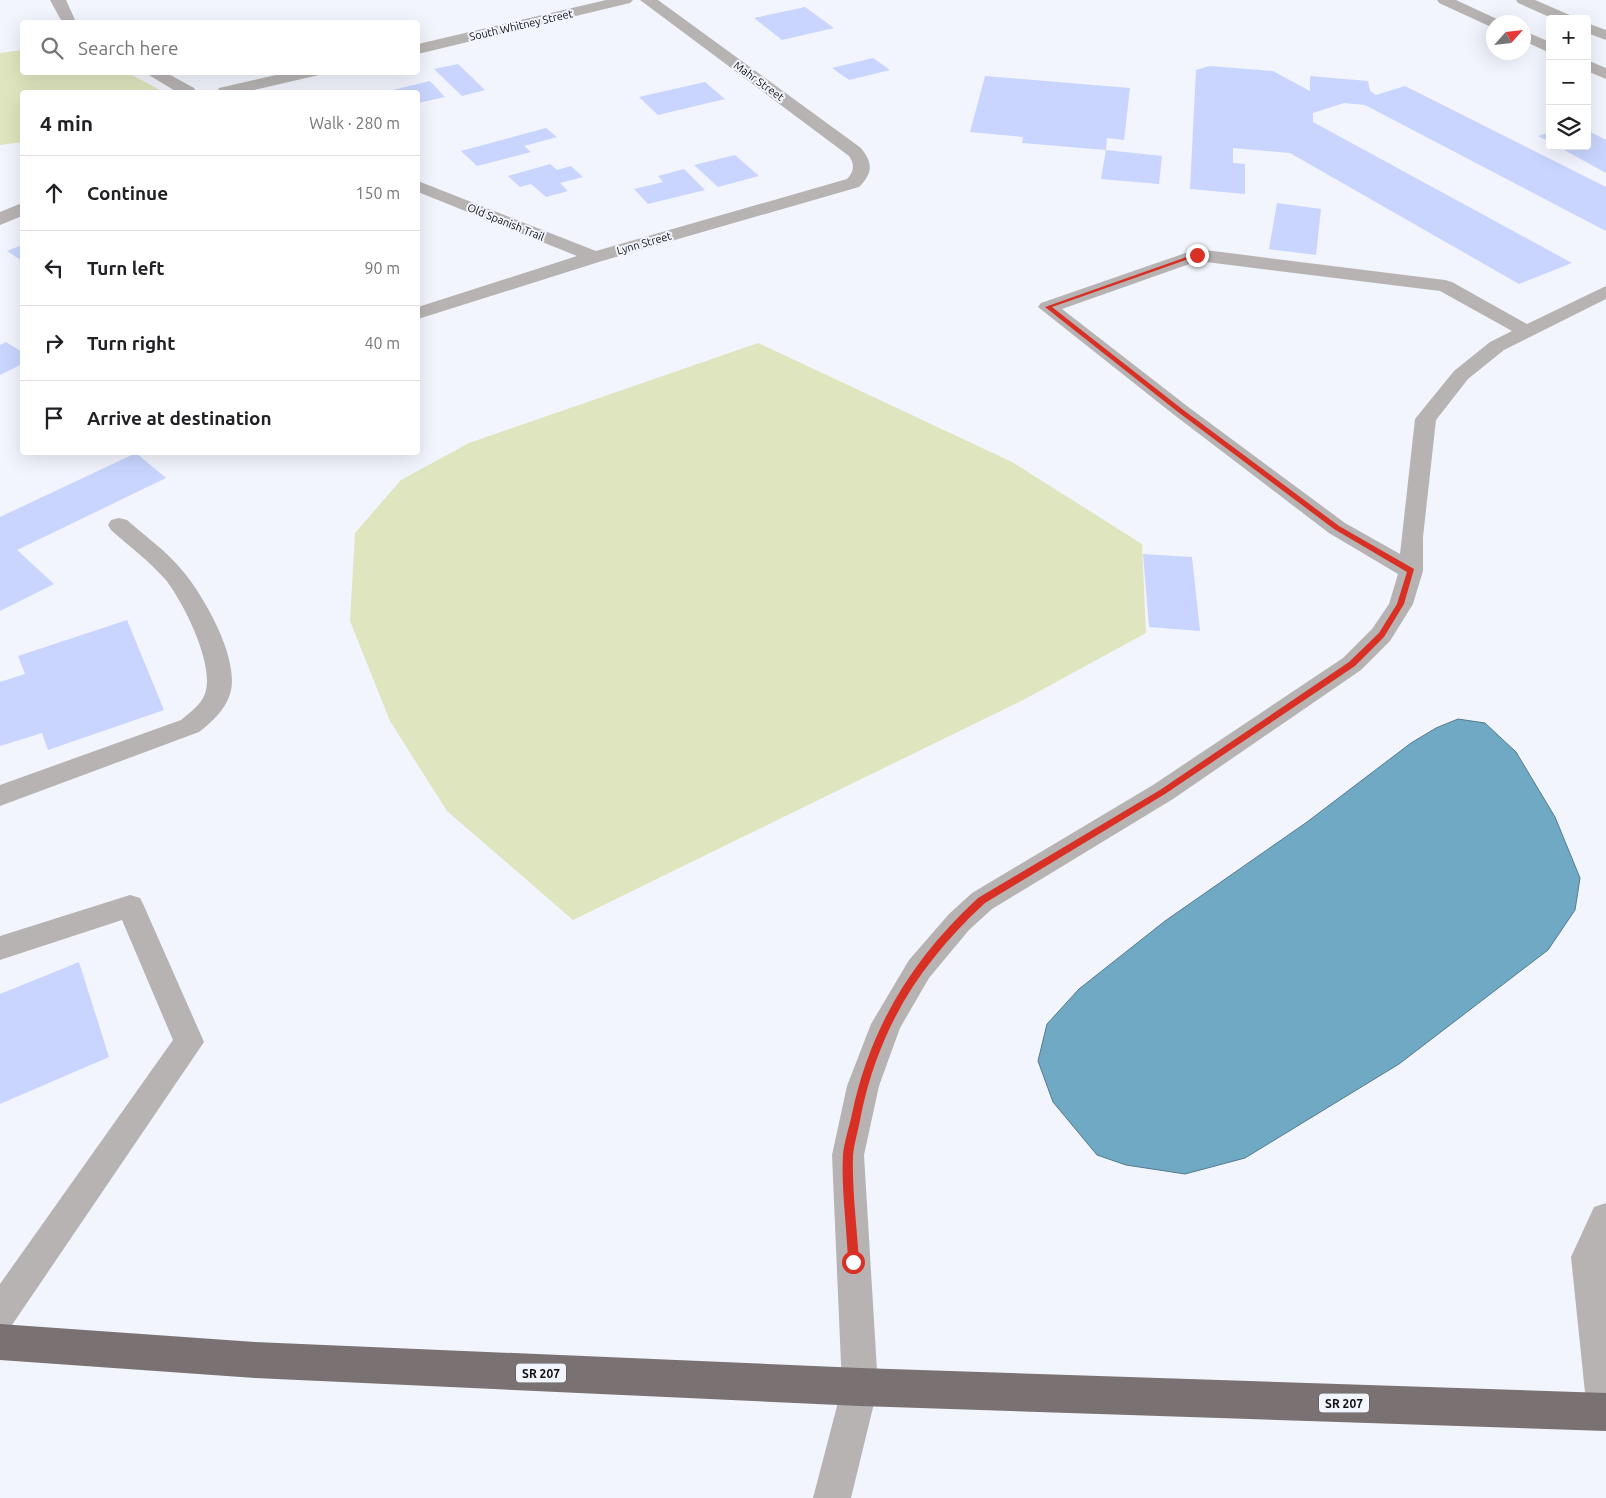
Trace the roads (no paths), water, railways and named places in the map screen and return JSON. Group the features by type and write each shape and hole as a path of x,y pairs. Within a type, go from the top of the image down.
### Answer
{"highway":[{"name":"SR 207","path":"0,1342 255,1360 860,1388 1605,1412"}],"street":[{"path":"58,0 68,20"},
{"name":"South Whitney Street","path":"420,49 625,0"},
{"name":"Mahr Street","path":"648,0 855,152 860,158 863,167"},
{"path":"157,75 184,90"},
{"path":"234,90 300,75"},
{"name":"Lynn Street","path":"420,312 595,257 854,183 860,177 863,167"},
{"name":"Old Spanish Trail","path":"420,187 595,257"},
{"path":"0,219 20,210"}],"lane":[{"path":"1444,0 1486,19"},
{"path":"1523,0 1558,15"},
{"path":"1591,29 1606,35"},
{"path":"1531,39 1546,46"},
{"path":"1591,67 1606,74"},
{"path":"1411,571 1337,528 1180,410 1048,307 1197,255 1445,286 1526,332"},
{"path":"832,1498 860,1388 848,1155 863,1086 886,1024 919,969 959,922 982,901 1162,792 1352,664 1381,635 1401,604 1411,571 1412,537 1426,419 1461,375 1497,346 1606,292"},
{"path":"0,796 190,726 209,710 219,688 217,665 202,619 178,580 120,525"},
{"path":"0,948 130,906 188,1042 0,1314"},
{"path":"1605,1412 1588,1257 1606,1218"}],"water":[{"path":"1458,719 1485,723 1516,752 1555,817 1580,878 1575,910 1548,950 1399,1064 1245,1158 1185,1174 1126,1165 1097,1155 1053,1102 1038,1061 1047,1024 1079,989 1165,921 1307,822 1411,743 1436,728"}]}
